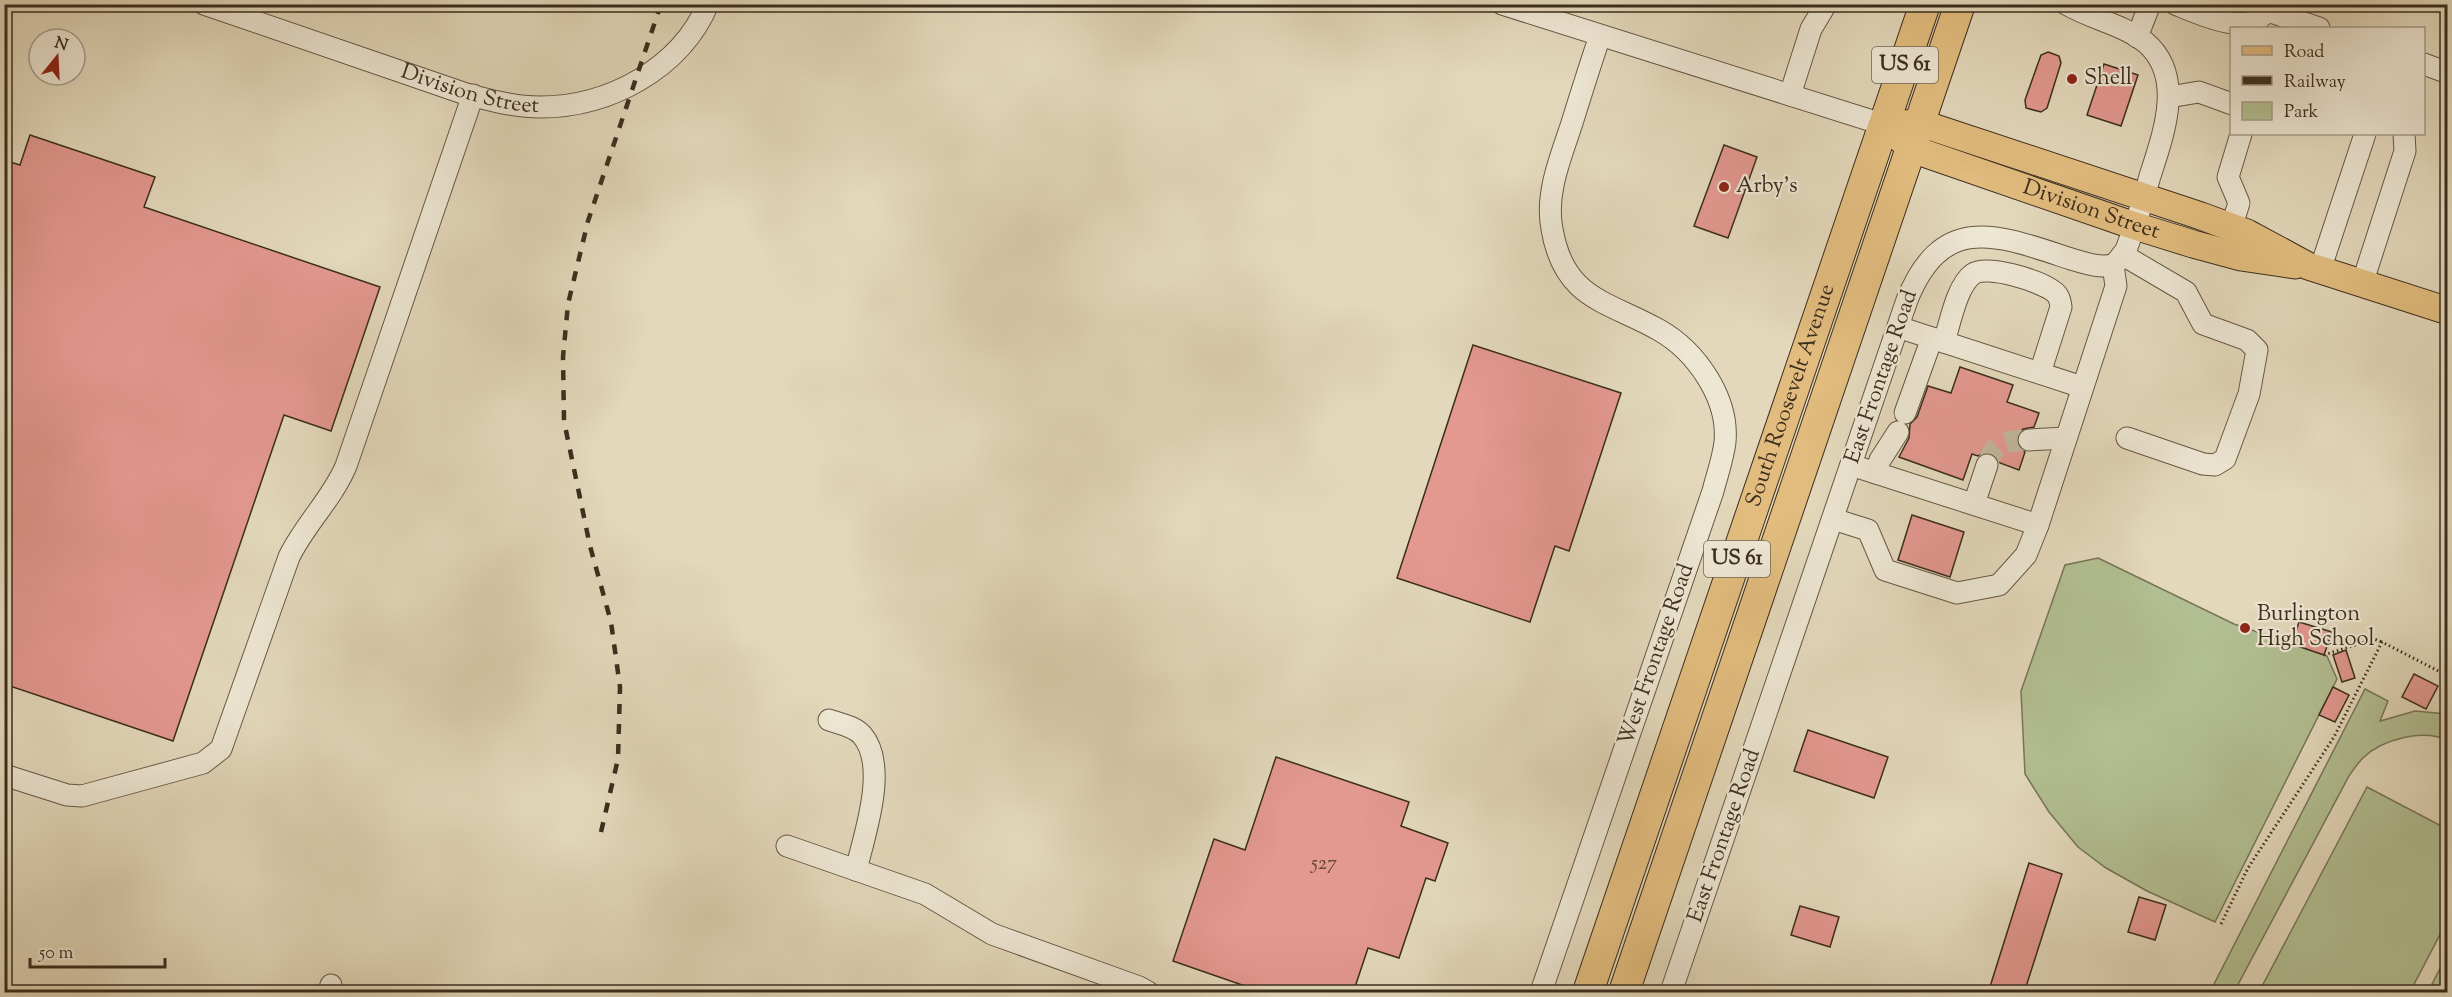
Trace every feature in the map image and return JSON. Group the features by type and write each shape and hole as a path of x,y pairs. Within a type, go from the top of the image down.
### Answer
{"highway":[{"name":"South Roosevelt Avenue","path":"1588,993 1925,4"},
{"name":"South Roosevelt Avenue","path":"1624,993 1960,4"}],"main road":[{"name":"Division Street","path":"1885,125 2135,226 2241,257 2314,268"},
{"name":"Division Street","path":"1916,136 2144,196 2231,228 2314,268 2448,311"}],"street":[{"name":"Division Street","path":"204,4 473,95 503,104 540,107 578,104 616,92 634,83 672,57 696,28 708,4"},
{"name":"Division Street","path":"1502,4 1885,125"},
{"path":"1790,95 1811,29 1826,4"},
{"path":"1833,519 1868,530 1886,570 1958,593 1999,585 2026,555 2038,525 2116,286 2118,260 2135,226 2166,126 2169,97 2167,81 2156,56 2147,44 2137,37 2066,4"},
{"path":"2137,37 2150,4"},
{"path":"2175,4 2230,24 2252,22 2269,8 2316,27"},
{"name":"West Frontage Road","path":"1541,993 1713,491 1725,442 1723,419 1718,402 1711,385 1693,357 1670,336 1596,300 1584,291 1572,278 1556,245 1550,210 1555,177 1600,36"},
{"path":"2425,64 2448,73"},
{"path":"2169,97 2199,92 2230,103"},
{"path":"4,775 67,795 82,796 203,763 221,749 289,556 299,538 335,489 346,466 473,95"},
{"path":"2231,228 2239,203 2228,177 2241,135"},
{"path":"2314,268 2366,135"},
{"path":"2362,284 2405,151 2404,135"},
{"name":"East Frontage Road","path":"1671,993 1898,327 1923,266 1935,253 1961,240 1997,237 2080,262 2102,266 2118,260"},
{"path":"2118,260 2186,292 2203,324 2247,340 2257,350 2249,394 2225,459 2215,465 2204,464 2127,438"},
{"path":"1876,473 1902,422 1963,285 1974,273 1986,270 2016,277 2051,289 2059,296 2061,307 2040,373"},
{"path":"1898,327 2082,387"},
{"path":"2029,440 2066,438"},
{"path":"1851,465 2038,525"},
{"path":"1974,504 1987,465"},
{"path":"829,720 851,727 862,735 868,745 873,763 872,805 856,870"},
{"path":"787,846 925,894 992,934 1139,987 1148,993"}],"path":[{"path":"2324,655 2374,639 2448,676"},
{"path":"2221,924 2248,868 2334,737 2382,642"}],"green space":[{"path":"2098,558 2234,624 2327,656 2337,679 2215,922 2147,891 2106,868 2078,847 2049,812 2025,774 2021,691 2065,565"},
{"path":"2365,689 2388,701 2380,721 2415,711 2447,714 2447,740 2426,736 2403,738 2371,751 2361,760 2349,776 2234,992 2210,992"},
{"path":"2367,787 2447,829 2447,921 2410,992 2259,992"},
{"path":"2447,955 2447,992 2428,992"}],"building":[{"path":"2048,52 2059,56 2061,63 2047,108 2041,112 2026,108 2025,100 2041,55"},
{"path":"2104,64 2138,75 2121,126 2087,115"},
{"path":"30,135 155,177 144,207 380,287 331,431 284,415 173,741 4,684 4,160 20,165"},
{"path":"1724,145 1757,157 1728,238 1694,226"},
{"path":"1473,345 1621,393 1569,551 1555,546 1530,622 1397,578"},
{"path":"1960,367 2013,385 2007,402 2039,413 2034,427 2023,429 2017,435 2018,446 2025,452 2019,470 2000,463 1992,453 1985,452 1978,456 1972,454 1963,480 1899,457 1909,438 1910,424 1917,417 1928,386 1951,393"},
{"path":"1912,515 1964,532 1950,577 1898,560"},
{"path":"2299,622 2332,632 2324,655 2292,644"},
{"path":"2346,650 2355,678 2342,682 2333,655"},
{"path":"2414,674 2438,686 2426,709 2402,697"},
{"path":"2333,687 2349,695 2335,722 2319,715"},
{"path":"1808,730 1888,757 1874,798 1794,771"},
{"path":"1276,757 1409,802 1401,826 1448,843 1435,881 1426,878 1399,958 1368,948 1353,993 1265,993 1173,961 1214,839 1245,850"},
{"path":"2029,863 2062,874 2024,993 1988,993"},
{"path":"2139,897 2166,905 2155,940 2128,932"},
{"path":"1800,906 1839,917 1830,947 1791,935"}],"tunnel":[{"path":"1987,465 1998,446 2007,442 2029,440"}],"railway":[{"path":"601,832 618,759 620,687 611,622 590,546 564,421 563,357 568,304 588,221 661,4"}],"place":[{"name":"Shell","path":"2072,79"},
{"name":"Arby's","path":"1724,187"},
{"name":"Burlington High School","path":"2245,628"}]}
